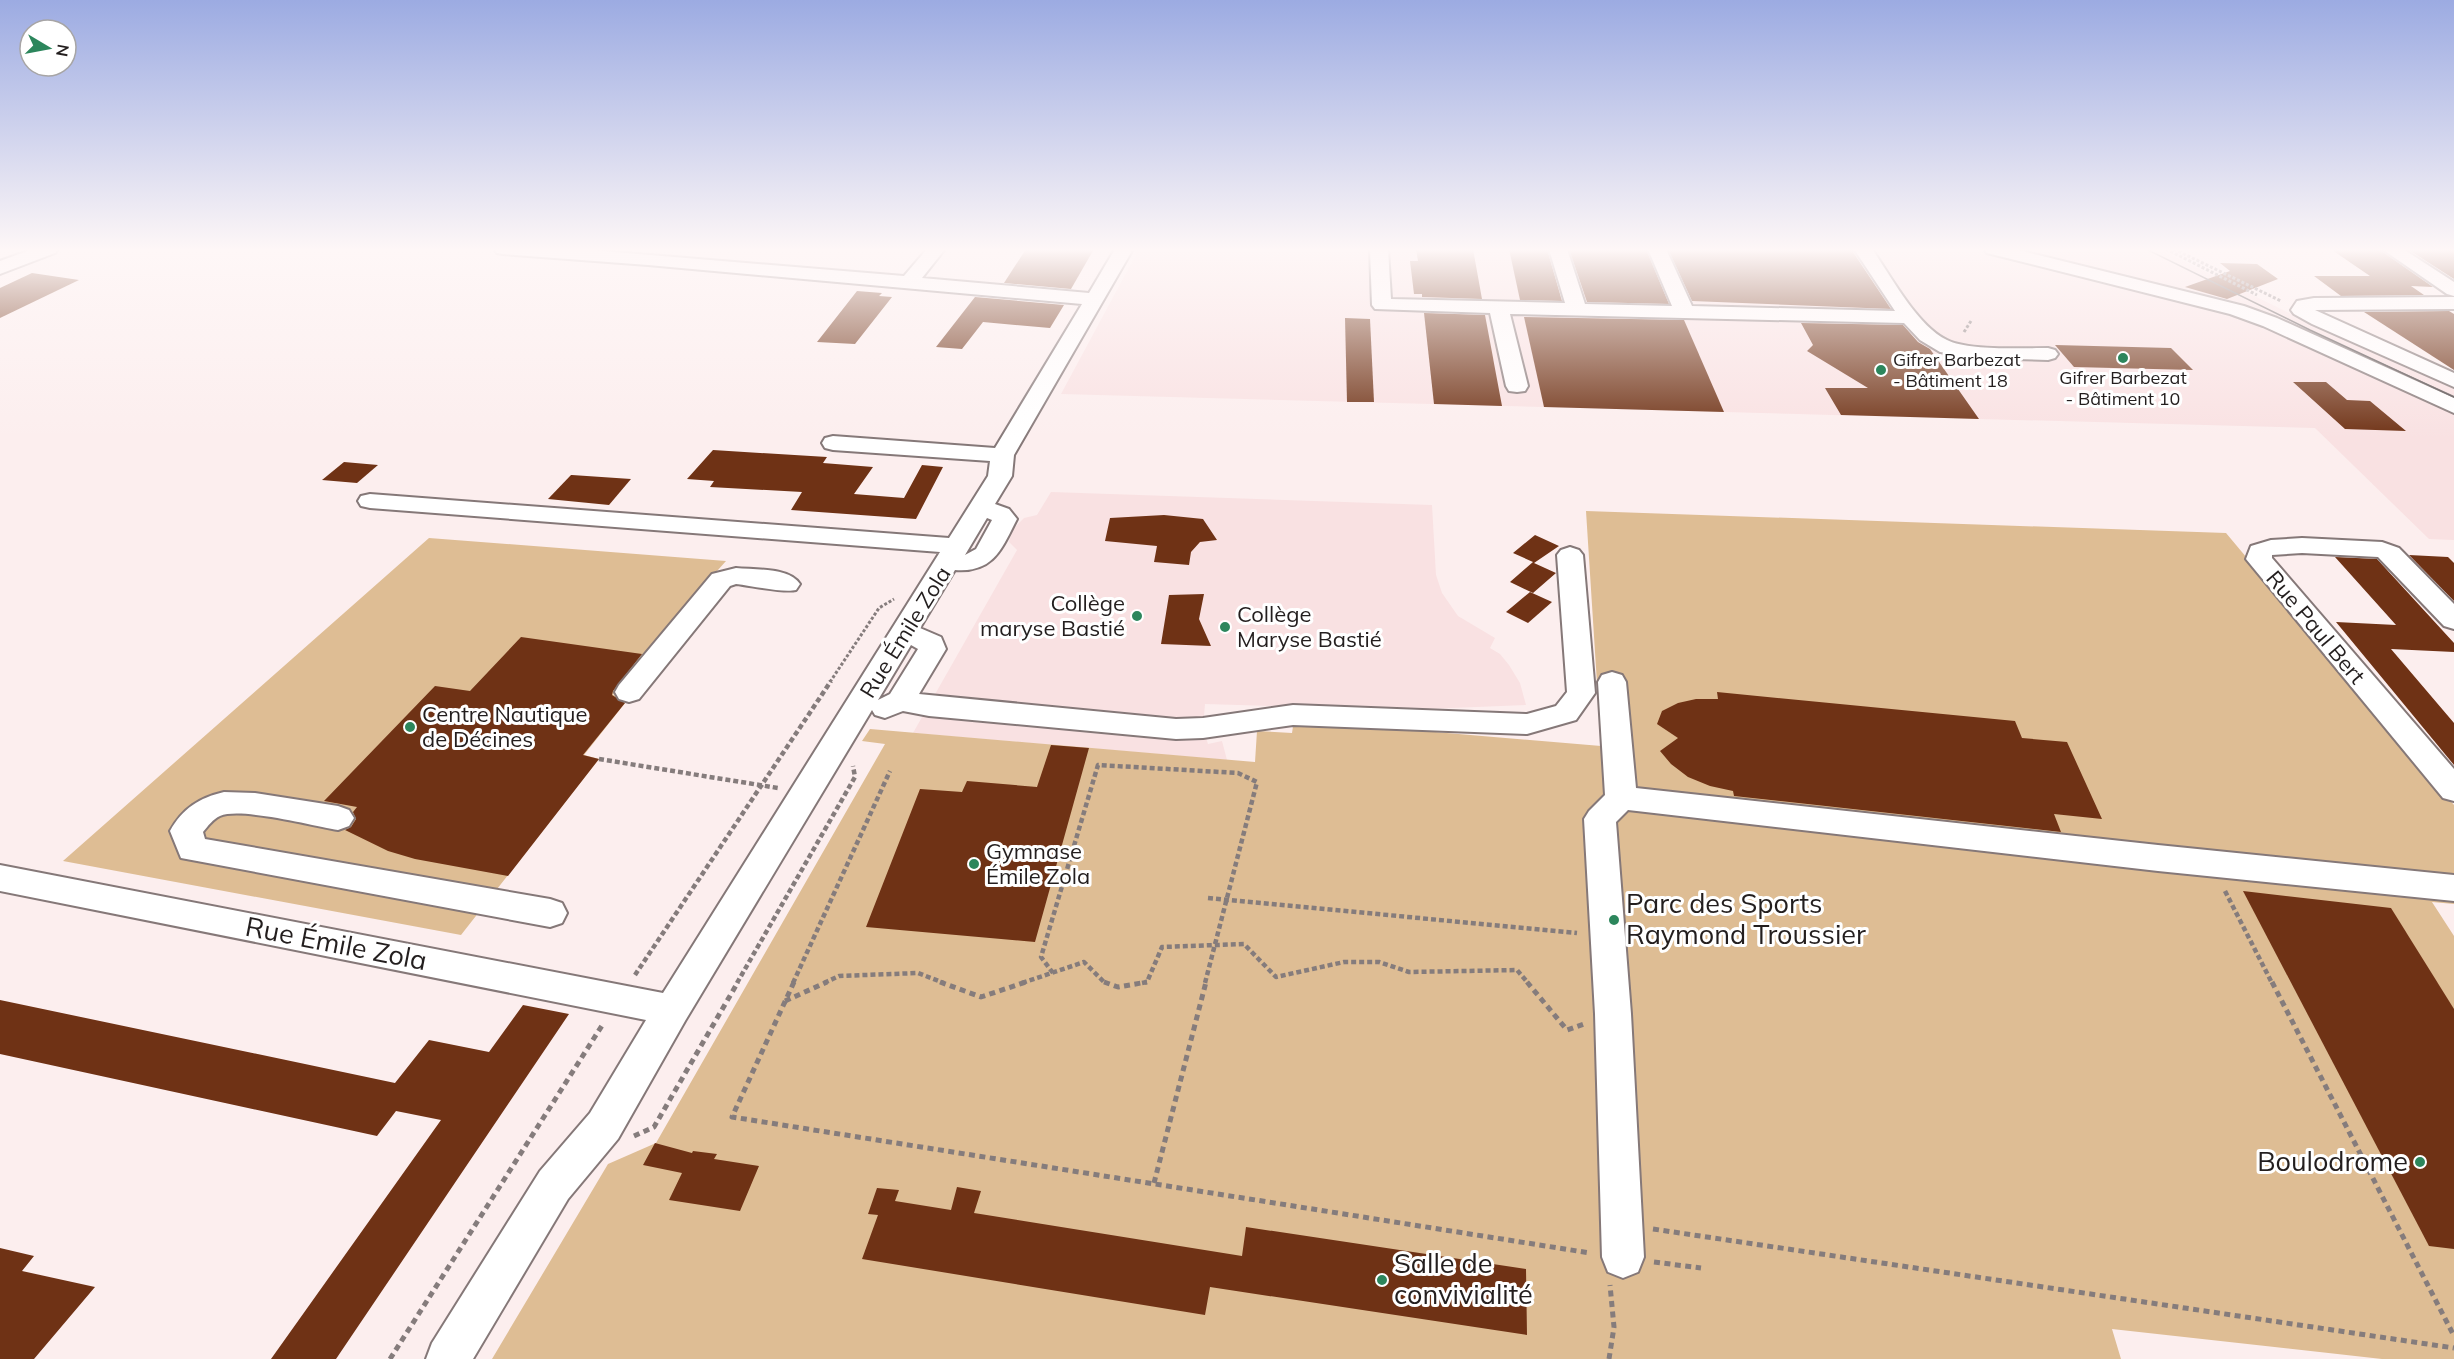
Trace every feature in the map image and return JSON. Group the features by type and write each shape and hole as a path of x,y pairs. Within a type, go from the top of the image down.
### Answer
{"street":[{"name":"Rue Émile Zola","path":"448,1359 555,1185 604,1126 1000,476 1002,455 1087,312"},
{"path":"1499,312 1516,386"},
{"path":"1705,312 1911,317"},
{"path":"1908,312 1939,345 1980,352 2048,354"},
{"path":"2243,312 2270,322 2454,406"},
{"path":"2305,312 2454,381"},
{"path":"832,443 1002,455"},
{"path":"370,501 953,554"},
{"name":"Rue Paul Bert","path":"2454,620 2390,553 2382,550 2286,546 2269,547 2260,551 2259,559 2454,790"},
{"path":"900,701 929,706 1176,729 1203,728 1293,715 1527,724 1566,713 1581,693 1570,555"},
{"path":"629,692 721,580 736,576 783,581 787,584"},
{"path":"859,707 887,708 900,701 932,649 931,643 919,637 902,635"},
{"path":"1612,682 1621,798 1600,819 1613,1014 1621,1224 1614,1256"},
{"path":"1621,798 2211,864 2454,888"},
{"path":"338,818 238,803 215,805 198,814 186,831 193,849 550,914"},
{"name":"Rue Émile Zola","path":"0,879 672,1011"}],"path":[{"path":"600,759 844,798"},
{"path":"1053,973 1041,957 1098,765 1238,773 1257,782 1154,1184"},
{"path":"890,771 732,1117 1701,1269"},
{"path":"2211,864 2454,1336"},
{"path":"1208,898 1608,936"},
{"path":"785,1002 839,976 918,973 981,997 1084,962 1103,983 1116,989 1147,982 1162,947 1244,944 1276,977 1344,962 1379,962 1409,972 1517,970 1567,1030 1613,1014"},
{"path":"1621,1224 2454,1348"},
{"path":"1609,1359 1614,1327 1614,1256"}],"shaded area":[{"path":"1105,312 2288,312 2454,389 2454,540 2429,539 2315,428 1061,394"},
{"name":"Collège Maryse Bastié","path":"1051,492 1432,505 1436,575 1442,593 1458,616 1495,638 1490,648 1500,654 1509,665 1520,683 1526,705 1402,710 1205,704 1203,728 1208,744 1222,741 1227,760 913,733 1017,550 1009,542 1012,530 1024,518 1037,515"},
{"name":"Parc des Sports Raymond Troussier","path":"1586,511 2226,533 2454,805 2454,904 2432,902 2454,936 2454,1359 2382,1359 2112,1329 2121,1359 492,1359 608,1164 656,1143 885,744 862,741 870,729 1255,762 1257,731 1292,733 1294,720 1601,746"},
{"name":"Centre Nautique de Décines","path":"429,538 726,561 668,626 613,695 629,698 584,755 599,759 461,935 63,861"}],"building":[{"path":"0,312 12,312 0,318"},
{"path":"840,312 880,312 855,344 817,342"},
{"path":"963,312 1059,312 1050,328 983,322 962,349 936,347"},
{"path":"2365,312 2454,314 2454,370"},
{"path":"1424,313 1485,315 1502,406 1434,404"},
{"path":"1524,317 1684,320 1724,412 1544,407"},
{"path":"1345,318 1370,319 1374,402 1347,402"},
{"path":"1801,323 1903,325 1918,342 1930,349 1979,419 1841,415 1825,388 1868,388 1807,351 1813,345"},
{"name":"Gifrer Barbezat - Bâtiment 10","path":"2055,345 2171,348 2193,370 2074,367"},
{"path":"2293,382 2326,382 2347,400 2370,401 2406,431 2345,429"},
{"path":"713,450 827,457 823,463 873,467 854,494 904,498 922,465 943,467 916,519 791,510 802,492 710,487 714,481 687,479"},
{"path":"344,462 378,465 357,483 322,480"},
{"path":"571,475 631,479 609,505 548,499"},
{"path":"1164,515 1203,519 1217,540 1200,542 1191,552 1189,565 1154,562 1157,546 1105,541 1110,518"},
{"path":"1535,535 1559,546 1534,563 1556,573 1533,593 1510,582 1533,562 1513,553"},
{"path":"2409,555 2448,557 2454,563 2454,601"},
{"path":"2335,557 2377,559 2454,643 2454,652 2391,649 2454,723 2454,765 2336,622 2396,625"},
{"path":"1530,592 1552,602 1528,623 1506,612"},
{"path":"1204,594 1199,619 1211,646 1161,644 1169,595"},
{"path":"521,637 642,654 613,691 612,695 625,703 583,755 599,759 508,876 415,859 388,851 345,830 351,827 356,819 353,812 357,807 324,801 435,686 470,691"},
{"path":"1717,692 2015,721 2022,738 2067,742 2102,819 2054,814 2061,832 1734,796 1733,791 1710,786 1688,777 1671,764 1660,751 1678,738 1657,724 1662,711 1678,703 1696,699 1718,699"},
{"name":"Gymnase Émile Zola","path":"1051,745 1089,748 1035,942 866,927 920,789 962,792 967,781 1037,787"},
{"path":"2243,891 2391,908 2454,1009 2454,1249 2429,1246"},
{"path":"0,1000 395,1083 429,1040 489,1052 523,1005 569,1014 336,1359 271,1359 441,1120 396,1111 377,1136 0,1054"},
{"path":"655,1143 692,1153 693,1151 717,1154 714,1159 759,1166 740,1211 669,1200 682,1173 643,1165"},
{"path":"957,1187 981,1191 974,1213 1242,1256 1246,1227 1526,1269 1527,1335 1210,1287 1205,1315 862,1259 878,1215 868,1214 877,1188 899,1190 895,1201 951,1210"},
{"path":"0,1248 34,1256 22,1271 95,1287 34,1359 0,1359"}],"tram line":[{"path":"2274,312 2454,397"}],"place":[{"name":"Gifrer Barbezat - Bâtiment 10","path":"2123,358"},
{"name":"Gifrer Barbezat - Bâtiment 18","path":"1881,370"},
{"name":"Collège maryse Bastié","path":"1137,616"},
{"name":"Collège Maryse Bastié","path":"1225,627"},
{"name":"Centre Nautique de Décines","path":"410,727"},
{"name":"Gymnase Émile Zola","path":"974,864"},
{"name":"Parc des Sports Raymond Troussier","path":"1614,920"},
{"name":"Boulodrome","path":"2420,1162"},
{"name":"Salle de convivialité","path":"1382,1280"}]}
